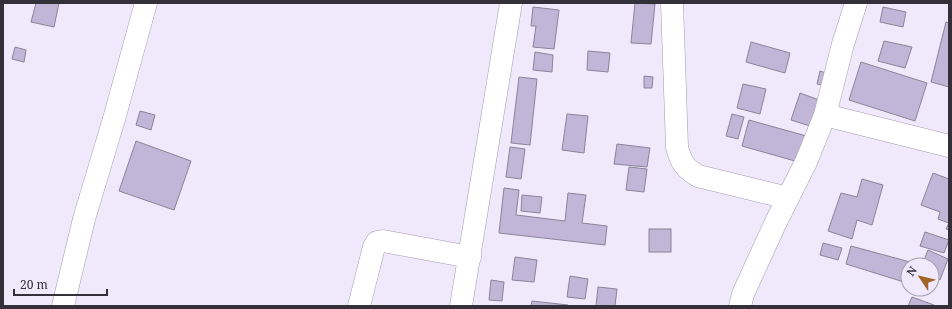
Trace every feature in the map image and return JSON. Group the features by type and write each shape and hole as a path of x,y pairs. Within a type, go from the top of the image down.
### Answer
{"street":[{"path":"63,306 84,219 114,119 146,3"},
{"path":"461,306 511,3"},
{"path":"672,3 677,148 682,163 689,171 698,176 788,198"},
{"path":"740,306 743,294 806,162 825,115 843,44 856,3"},
{"path":"825,115 949,146"},
{"path":"360,306 374,247 377,242 383,241 470,257"}],"building":[{"path":"36,3 59,3 54,27 31,22"},
{"path":"635,3 655,4 651,44 631,43"},
{"path":"533,7 559,10 554,49 533,47 536,26 531,26"},
{"path":"883,7 906,12 903,27 880,22"},
{"path":"946,22 949,23 949,87 931,82"},
{"path":"884,41 912,47 905,68 878,61"},
{"path":"751,42 790,53 785,73 746,62"},
{"path":"15,47 26,50 24,62 12,59"},
{"path":"588,51 610,53 608,72 587,70"},
{"path":"535,52 553,55 552,72 533,70"},
{"path":"861,62 927,83 915,121 849,100"},
{"path":"820,71 826,73 823,85 817,84"},
{"path":"644,76 653,77 652,88 644,88"},
{"path":"519,77 537,79 530,145 511,143"},
{"path":"743,84 766,89 760,114 737,108"},
{"path":"800,93 819,100 810,126 791,120"},
{"path":"140,111 155,115 151,130 136,125"},
{"path":"567,114 588,116 584,153 562,150"},
{"path":"732,114 744,117 738,139 726,136"},
{"path":"749,120 810,137 802,163 742,146"},
{"path":"136,141 191,161 174,210 119,191"},
{"path":"617,144 650,148 647,167 614,164"},
{"path":"510,147 525,149 521,179 506,177"},
{"path":"629,167 647,169 644,192 626,190"},
{"path":"933,173 949,179 949,223 938,219 940,212 921,205"},
{"path":"862,179 883,185 872,225 857,220 852,239 828,231 841,193 857,197"},
{"path":"504,188 519,190 516,215 565,221 568,193 586,195 582,223 607,226 605,245 499,233"},
{"path":"522,195 542,197 540,213 521,211"},
{"path":"949,223 949,230 946,229"},
{"path":"649,229 671,229 671,252 649,252"},
{"path":"925,232 949,240 944,253 920,246"},
{"path":"823,243 842,248 838,260 820,255"},
{"path":"851,246 900,259 900,281 846,264"},
{"path":"928,250 948,259 940,280 940,257 925,257"},
{"path":"515,257 537,260 534,282 512,280"},
{"path":"570,276 588,279 585,299 567,297"},
{"path":"491,280 504,282 502,301 489,300"},
{"path":"598,287 617,289 615,306 596,306"},
{"path":"912,297 934,305 934,306 908,306"},
{"path":"532,301 568,305 531,306"}]}
